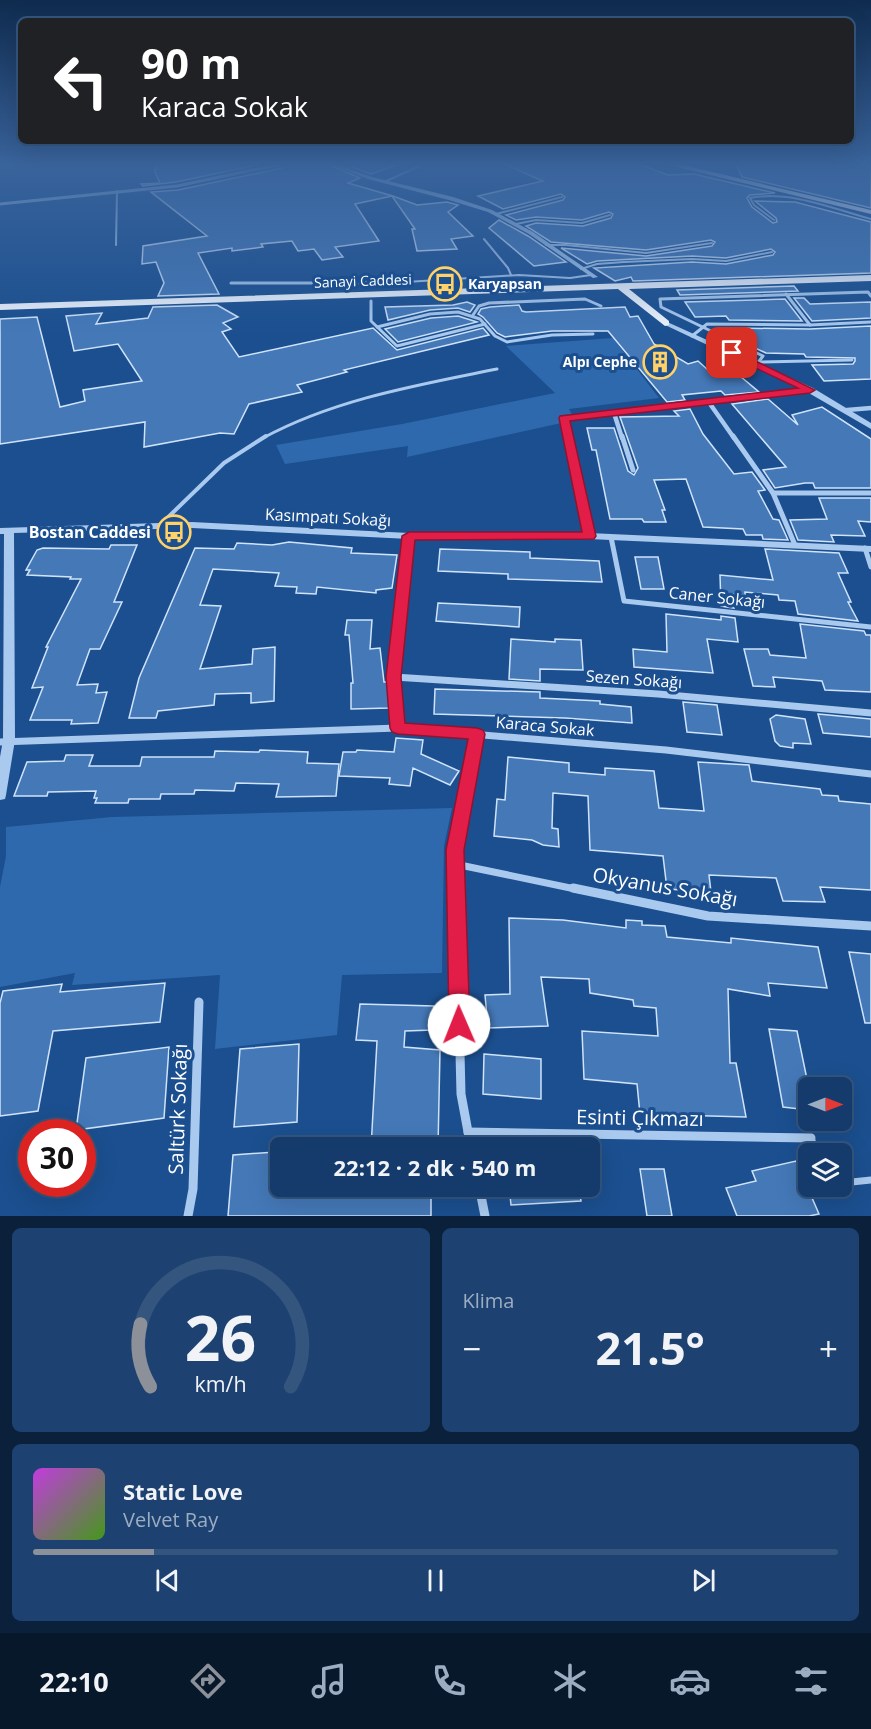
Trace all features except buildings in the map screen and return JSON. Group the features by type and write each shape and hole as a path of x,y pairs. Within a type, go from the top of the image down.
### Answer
{"main road":[{"path":"593,276 622,286 665,323"},
{"path":"593,276 613,293 665,323"},
{"name":"Sanayi Caddesi","path":"0,307 871,278"},
{"name":"Sanayi Caddesi","path":"0,313 631,292 790,291 871,285"}],"street":[{"path":"509,221 593,276"},
{"path":"665,323 758,363 846,410 871,427"},
{"path":"589,536 564,418 810,390"},
{"path":"708,401 773,493 795,545"},
{"path":"846,410 871,408"},
{"path":"614,413 633,470"},
{"path":"773,493 871,493"},
{"name":"Kasımpatı Sokağı","path":"4,531 192,525 409,536 589,536 868,549"},
{"path":"0,795 5,741 4,531"},
{"path":"398,728 394,677 409,536"},
{"name":"Caner Sokağı","path":"611,537 624,601 871,627"},
{"path":"868,549 871,567"},
{"name":"Sezen Sokağı","path":"394,677 658,694 871,713"},
{"name":"Karaca Sokak","path":"5,741 398,728 666,750 871,774"},
{"path":"469,1137 461,1094 455,850 477,734"},
{"name":"Okyanus Sokağı","path":"455,864 708,916 871,926"},
{"name":"Saltürk Sokağı","path":"188,1216 193,1189 199,1002"},
{"name":"Esinti Çıkmazı","path":"468,1132 811,1138"},
{"path":"481,1197 485,1216"}],"lane":[{"path":"116,221 116,244"},
{"path":"516,224 532,221"},
{"path":"547,221 582,223 590,221"},
{"path":"484,238 511,275"},
{"path":"546,245 576,245 637,253 712,243"},
{"path":"581,269 597,264 624,262 692,259 726,261 771,252"},
{"path":"231,283 411,282 511,275 570,278 593,276"},
{"path":"758,363 764,356 661,307 660,299 790,291 868,292 871,296"},
{"path":"790,291 810,325"},
{"path":"473,315 479,306 489,303 585,299 601,306"},
{"path":"371,301 371,321 397,346 485,324"},
{"path":"377,327 449,311 473,315 485,324 496,338 506,342 546,336 593,334"},
{"path":"692,336 707,324 810,325 871,322"},
{"path":"758,363 773,360 852,360"},
{"path":"159,526 219,469 246,447 303,419 367,397 497,369"},
{"path":"811,1138 813,1143"},
{"path":"852,1182 871,1180"}],"shaded area":[{"path":"613,338 659,398 569,409 575,420 407,457 408,446 285,464 276,445 402,424 555,393 506,346"},
{"path":"452,808 444,846 442,973 342,975 337,1035 215,1049 220,975 72,985 75,973 0,987 0,887 6,856 6,827 112,817"}],"place":[{"name":"Karyapsan","path":"445,284"},
{"name":"Alpı Cephe","path":"660,362"},
{"name":"Bostan Caddesi","path":"174,532"}],"route":[{"path":"459,1025 455,850 477,734 398,728 394,677 409,536 589,536 564,418 810,390 732,353"}]}
